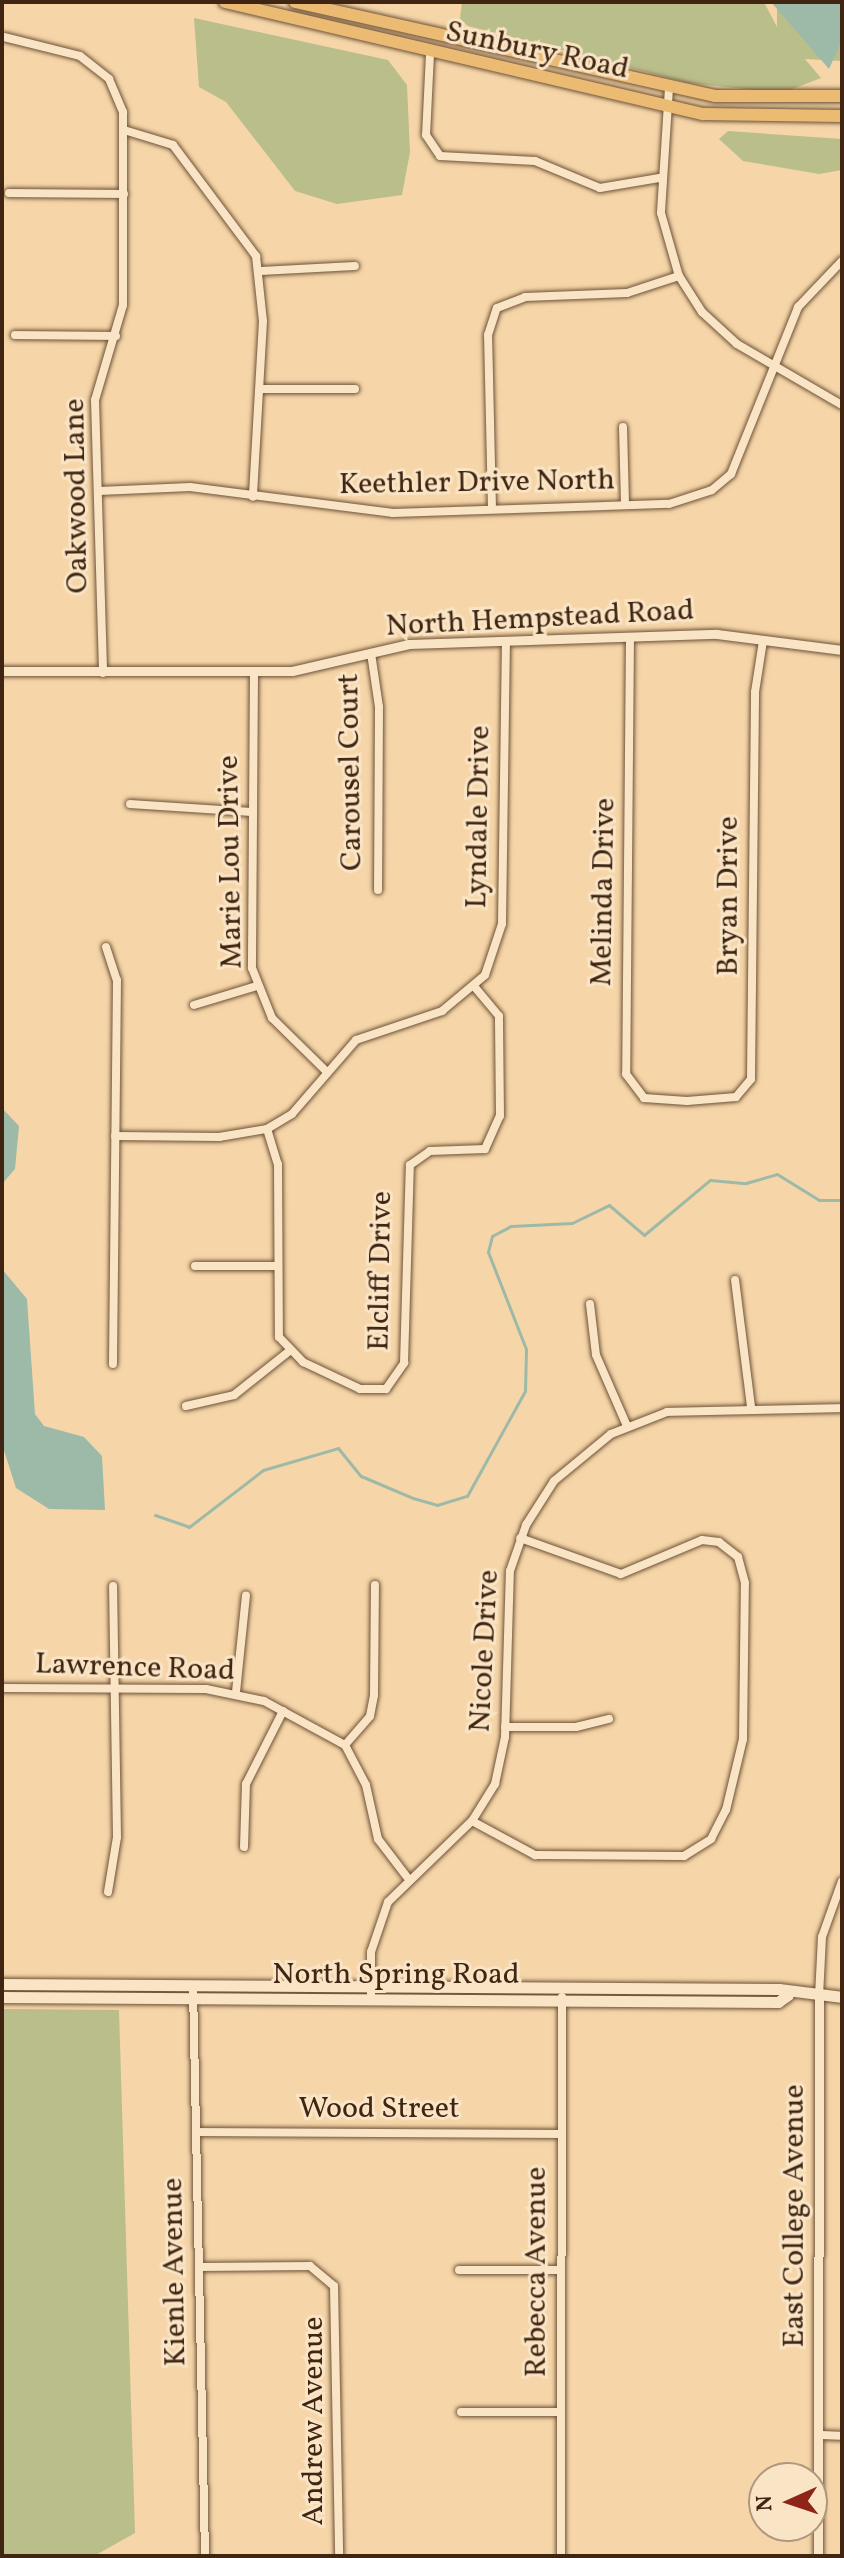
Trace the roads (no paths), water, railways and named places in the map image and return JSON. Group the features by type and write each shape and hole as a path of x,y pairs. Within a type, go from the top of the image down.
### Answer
{"main road":[{"name":"Sunbury Road","path":"225,2 430,54 667,106 778,118 842,116"},
{"name":"Sunbury Road","path":"295,2 669,88 764,99 842,96"},
{"name":"North Spring Road","path":"2,1984 193,1992"},
{"name":"North Spring Road","path":"2,1997 193,1992 842,1997"}],"street":[{"name":"Oakwood Lane","path":"4,37 95,66 117,95 124,130 124,194 116,336 95,400 103,673"},
{"path":"430,54 426,135 440,156 535,161 600,188 659,178"},
{"path":"669,88 659,178 663,233 679,276 715,325 771,364 842,405"},
{"path":"124,130 162,137 184,155 247,236 260,271 262,389 253,497"},
{"path":"9,193 124,194"},
{"name":"Keethler Drive North","path":"99,491 190,487 329,510 669,504 712,490 731,474 771,364 798,307 842,261"},
{"path":"260,271 355,266"},
{"path":"492,509 488,335 497,308 525,297 627,293 679,276"},
{"path":"15,335 116,336"},
{"path":"262,389 355,389"},
{"path":"623,427 625,505"},
{"name":"North Hempstead Road","path":"2,671 254,673 371,653 506,641 630,637 763,641 842,650"},
{"name":"Melinda Drive","path":"630,637 626,1074 644,1098 687,1101"},
{"name":"Lyndale Drive","path":"475,987 502,924 506,641"},
{"name":"Bryan Drive","path":"687,1101 736,1097 751,1079 755,692 763,641"},
{"name":"Carousel Court","path":"371,653 379,707 378,890"},
{"name":"Marie Lou Drive","path":"254,673 252,812 257,986 298,1051 326,1071"},
{"path":"130,804 252,812"},
{"path":"106,947 117,980 113,1364"},
{"path":"194,1005 257,986"},
{"path":"115,1136 219,1137 267,1129 292,1114 326,1071 356,1040 442,1011 475,987"},
{"name":"Elcliff Drive","path":"288,1352 360,1389 386,1389 402,1374 410,1165 430,1151 485,1149 500,1116 499,1016 475,987"},
{"path":"186,1406 234,1395 288,1352 279,1337 278,1164 267,1129"},
{"path":"195,1266 278,1266"},
{"path":"735,1280 751,1407"},
{"path":"590,1304 596,1355 627,1426"},
{"name":"Nicole Drive","path":"371,1993 378,1921 407,1877 472,1821 495,1784 505,1727 506,1595 520,1538 554,1481 627,1426 691,1408 842,1408"},
{"path":"472,1821 535,1855 684,1856 711,1839 726,1810 743,1739 745,1583 738,1557 719,1542 702,1540 621,1574 520,1538"},
{"path":"375,1585 374,1695 370,1716 345,1745 366,1785 378,1839 407,1877"},
{"path":"108,1892 117,1837 113,1586"},
{"path":"236,1692 246,1596"},
{"name":"Lawrence Road","path":"2,1688 236,1692 283,1711 345,1745"},
{"path":"244,1847 246,1784 283,1711"},
{"path":"505,1727 576,1727 609,1719"},
{"name":"East College Avenue","path":"818,2556 819,1996 825,1924 842,1881"},
{"name":"Kienle Avenue","path":"193,1992 205,2556"},
{"name":"Rebecca Avenue","path":"561,2556 562,1994"},
{"name":"Wood Street","path":"197,2132 561,2134"},
{"name":"Andrew Avenue","path":"199,2267 310,2266 334,2286 339,2556"},
{"path":"459,2270 561,2270"},
{"path":"461,2412 560,2412"},
{"path":"819,2435 842,2436"}],"waterway":[{"path":"155,1515 189,1527 263,1470 338,1448 361,1476 413,1498 437,1505 467,1496 525,1391 526,1349 488,1252 492,1236 511,1226 572,1223 609,1205 644,1235 710,1180 746,1183 777,1174 819,1200 842,1200"}]}
